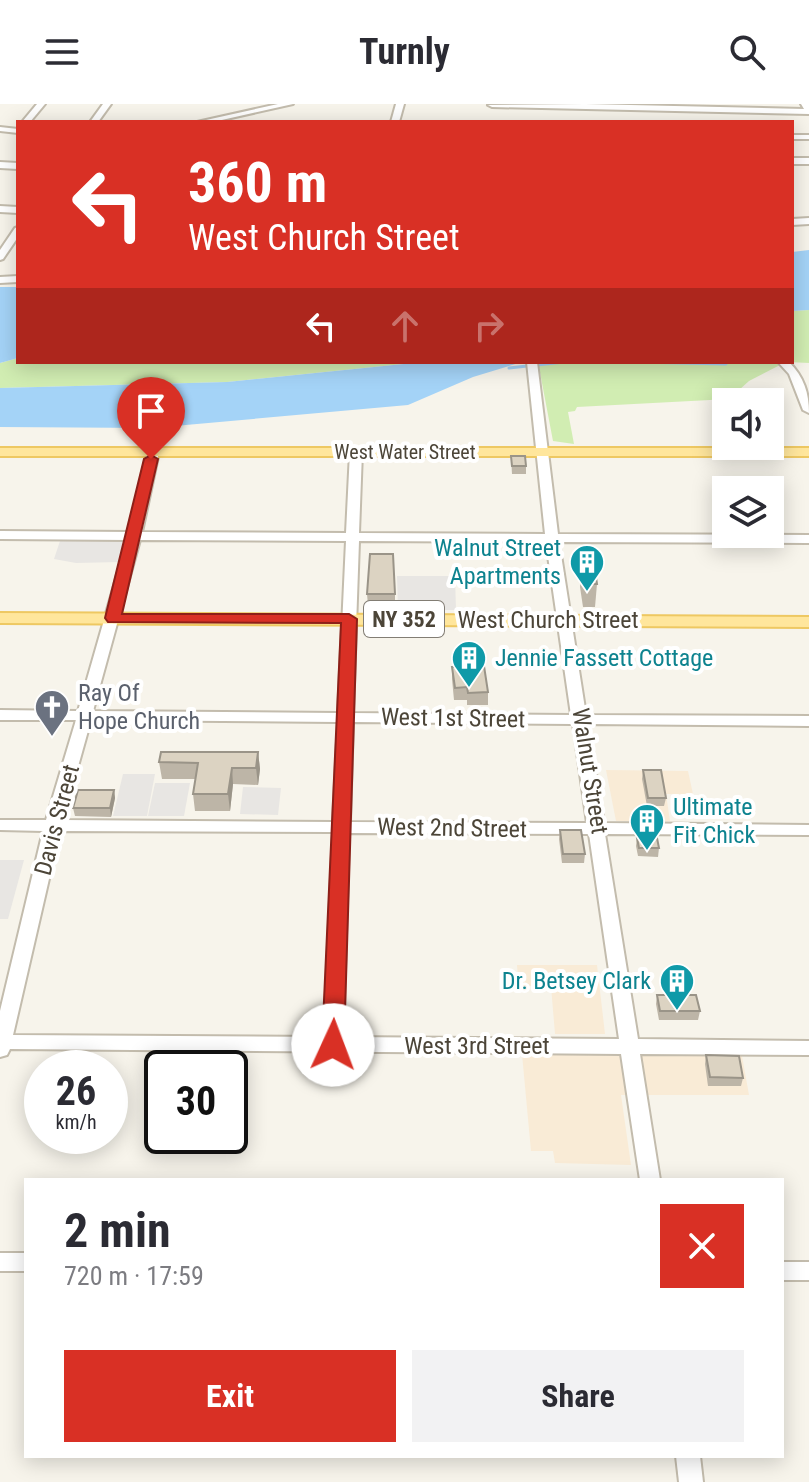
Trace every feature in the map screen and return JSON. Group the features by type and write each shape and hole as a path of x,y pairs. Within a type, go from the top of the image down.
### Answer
{"main road":[{"name":"West Water Street","path":"0,452 809,452"},
{"name":"West Church Street","path":"0,618 809,622"}],"street":[{"path":"28,120 41,104"},
{"path":"211,120 289,104"},
{"path":"492,105 702,106 809,112 805,104"},
{"path":"0,257 16,233"},
{"name":"Walnut Street","path":"532,364 552,538 599,829 650,1178"},
{"path":"785,364 804,386 809,410"},
{"name":"Davis Street","path":"1,1044 53,825 87,715 135,535 153,452"},
{"path":"333,1045 356,452"},
{"path":"0,535 809,539"},
{"name":"West 1st Street","path":"0,715 809,721"},
{"name":"West 2nd Street","path":"0,825 809,830"},
{"name":"West 3rd Street","path":"1,1044 809,1048"},
{"path":"0,1262 24,1262"},
{"path":"784,1271 809,1271"},
{"path":"688,1458 691,1482"}],"shaded area":[{"path":"60,541 125,541 120,562 76,563 54,559"},
{"path":"397,576 455,576 456,610 398,610"},
{"path":"606,770 688,771 693,794 666,794 670,821 616,821"},
{"path":"123,774 155,774 147,816 113,816"},
{"path":"155,783 190,783 184,816 148,816"},
{"path":"243,787 281,788 278,815 240,814"},
{"path":"0,860 24,860 8,919 0,919"},
{"path":"517,965 597,965 605,1034 555,1034 551,986 519,986"},
{"path":"522,1054 742,1056 749,1095 621,1095 631,1165 555,1163 553,1151 531,1151"}],"green space":[{"path":"809,310 809,363 794,362 794,311"},
{"path":"16,359 16,364 403,364 227,382 0,388 0,363"},
{"path":"538,364 780,365 741,388 712,388 712,400 577,407 575,411 568,412 574,444 553,441"}],"water":[{"path":"809,250 809,310 794,311 794,252"},
{"path":"0,287 16,287 16,359 0,363"},
{"path":"403,364 515,364 473,377 408,405 152,428 0,427 0,388 227,382"}],"building":[{"path":"511,456 525,456 526,466 512,466"},
{"path":"370,554 393,554 395,594 367,594"},
{"path":"582,564 594,564 597,584 585,584"},
{"path":"484,666 488,692 468,693 467,687 455,688 452,667"},
{"path":"161,752 258,752 256,768 232,768 228,794 193,794 198,763 159,762"},
{"path":"643,770 661,770 666,798 648,798"},
{"path":"78,790 114,790 110,808 73,808"},
{"path":"560,830 581,830 585,854 563,854"},
{"path":"637,838 657,838 659,848 639,848"},
{"path":"657,995 696,995 700,1011 660,1011"},
{"path":"706,1055 739,1056 743,1078 710,1077"}],"waterway":[{"path":"509,368 546,364"}],"place":[{"name":"Walnut Street Apartments","path":"587,593"},
{"name":"Jennie Fassett Cottage","path":"469,689"},
{"name":"Ray Of Hope Church","path":"52,738"},
{"name":"Ultimate Fit Chick","path":"647,852"},
{"name":"Dr. Betsey Clark","path":"677,1012"}],"route":[{"path":"151,459 113,618 349,619 333,1045"}]}
